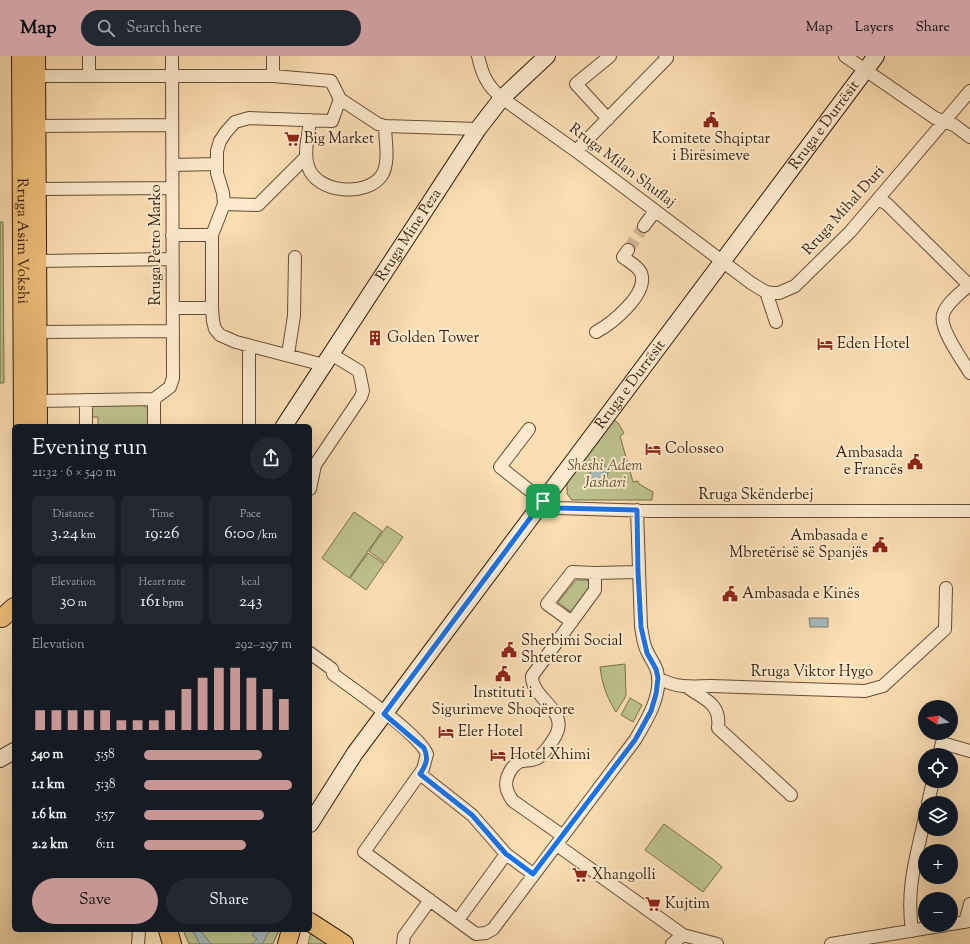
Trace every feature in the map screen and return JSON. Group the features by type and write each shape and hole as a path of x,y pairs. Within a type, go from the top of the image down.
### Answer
{"main road":[{"name":"Rruga Asim Vokshi","path":"21,56 23,424"},
{"name":"Rruga Asim Vokshi","path":"36,56 38,424"},
{"name":"Rruga Mine Peza","path":"285,424 478,129 502,98 547,56"},
{"name":"Rruga e Durrësit","path":"312,821 355,753 876,56"},
{"path":"0,759 12,752"},
{"path":"312,923 344,944"},
{"path":"288,944 291,932"}],"street":[{"path":"89,56 89,76"},
{"name":"Rruga Petro Marko","path":"154,399 170,387 173,378 172,56"},
{"path":"273,56 273,76"},
{"name":"Rruga Milan Shuflaj","path":"478,56 484,80 502,98 576,151 723,261"},
{"path":"608,119 576,84 610,56"},
{"path":"576,151 667,58 665,56"},
{"path":"845,56 935,118 954,125 970,137"},
{"path":"36,76 273,76 332,81 340,99 378,124 385,126 478,129"},
{"name":"Rruga Mihal Duri","path":"766,292 779,293 795,286 850,232 970,91"},
{"path":"312,479 315,465 363,391 359,371 327,359 288,354 248,346 220,335 215,329 212,308 212,235 224,204 216,164 220,141 235,122 249,118 332,122 340,99"},
{"path":"310,120 306,156 308,166 318,181 333,188 367,188 375,183 383,173 386,163 385,126"},
{"path":"37,126 172,125"},
{"path":"224,204 258,205 306,156"},
{"path":"172,165 216,164"},
{"path":"37,189 172,188"},
{"path":"878,199 887,204 969,285 947,306 943,315 943,322 947,333 970,373"},
{"path":"644,226 656,211"},
{"path":"172,235 212,235"},
{"path":"596,332 621,316 639,290 642,282 641,274 637,268 622,257 628,250"},
{"path":"288,354 294,316 295,257"},
{"path":"37,261 172,259"},
{"path":"723,261 766,292 776,322"},
{"path":"173,308 212,308"},
{"path":"38,332 173,331"},
{"path":"248,346 249,424"},
{"path":"38,401 154,399 154,424"},
{"path":"86,400 86,424"},
{"name":"Rruga Skënderbej","path":"529,429 500,467 543,501 557,508 637,510 970,511"},
{"path":"312,654 332,669 333,674 424,748 427,754 426,762 420,774 364,852 476,934 486,934 493,928 533,874 560,841 635,740 651,711 656,694 658,678 656,669 644,643 638,572 637,510"},
{"path":"572,622 547,604 572,572 638,572"},
{"path":"595,573 595,590 532,676 534,687 556,714 557,734 539,757 515,764 506,778 508,793 513,801 560,841 683,935 717,944"},
{"name":"Rruga Viktor Hygo","path":"658,678 670,685 687,687 711,686 864,691 880,688 890,681 945,629 946,588"},
{"name":"Rruga Viktor Hygo","path":"687,687 713,705 718,712 718,728 791,795"},
{"path":"958,750 970,751"},
{"path":"420,774 458,802 472,815 506,854 533,874"},
{"path":"912,931 908,908 909,894 921,836"},
{"path":"458,920 506,854"},
{"path":"404,944 404,936 430,900"},
{"path":"967,921 970,904"},
{"path":"831,944 918,930"},
{"path":"138,944 139,932"},
{"path":"672,944 683,935"}],"green space":[{"path":"0,222 3,222 4,383 0,383"},
{"path":"94,405 143,405 148,409 148,424 98,424 98,417 91,417 91,408"},
{"name":"Sheshi Adem Jashari","path":"614,420 618,423 624,433 620,436 633,482 638,481 639,484 653,492 652,500 572,500 567,494 567,482"},
{"path":"354,512 382,531 349,578 322,558"},
{"path":"387,526 403,537 385,563 369,551"},
{"path":"368,553 384,564 366,590 350,578"},
{"path":"576,580 588,580 589,589 571,612 558,602"},
{"path":"625,664 626,696 616,712 605,691 600,667"},
{"path":"630,698 642,705 633,722 621,715"},
{"path":"664,824 722,867 703,892 645,850"},
{"path":"184,932 278,932 273,944 189,944"},
{"path":"311,932 327,944 308,944"}],"shaded area":[{"path":"599,463 603,464 607,468 607,476 603,480 599,481 595,480 591,476 590,472 591,468 595,464"},
{"path":"809,618 828,618 828,627 810,627"},
{"path":"193,932 202,932 211,944 200,944"},
{"path":"254,932 269,932 262,944 252,944 257,939 252,935"}],"tunnel":[{"path":"628,250 644,226"}],"place":[{"name":"Komitete Shqiptar i Birësimeve","path":"711,120"},
{"name":"Big Market","path":"292,139"},
{"name":"Golden Tower","path":"375,338"},
{"name":"Eden Hotel","path":"825,344"},
{"name":"Colosseo","path":"653,449"},
{"name":"Ambasada e Francës","path":"915,462"},
{"name":"Ambasada e Mbretërisë së Spanjës","path":"880,545"},
{"name":"Ambasada e Kinës","path":"730,594"},
{"name":"Sherbimi Social Shteteror","path":"509,650"},
{"name":"Instituti i Sigurimeve Shoqërore","path":"503,674"},
{"name":"Eler Hotel","path":"446,732"},
{"name":"Hotel Xhimi","path":"498,755"},
{"name":"Xhangolli","path":"580,875"},
{"name":"Kujtim","path":"653,904"}],"route":[{"path":"543,501 557,508 637,510 641,627 647,653 653,662 658,678 656,694 651,711 635,740 533,874 506,854 472,815 458,802 420,774 424,769 426,762 427,754 424,748 420,743 384,714 543,501"}]}
